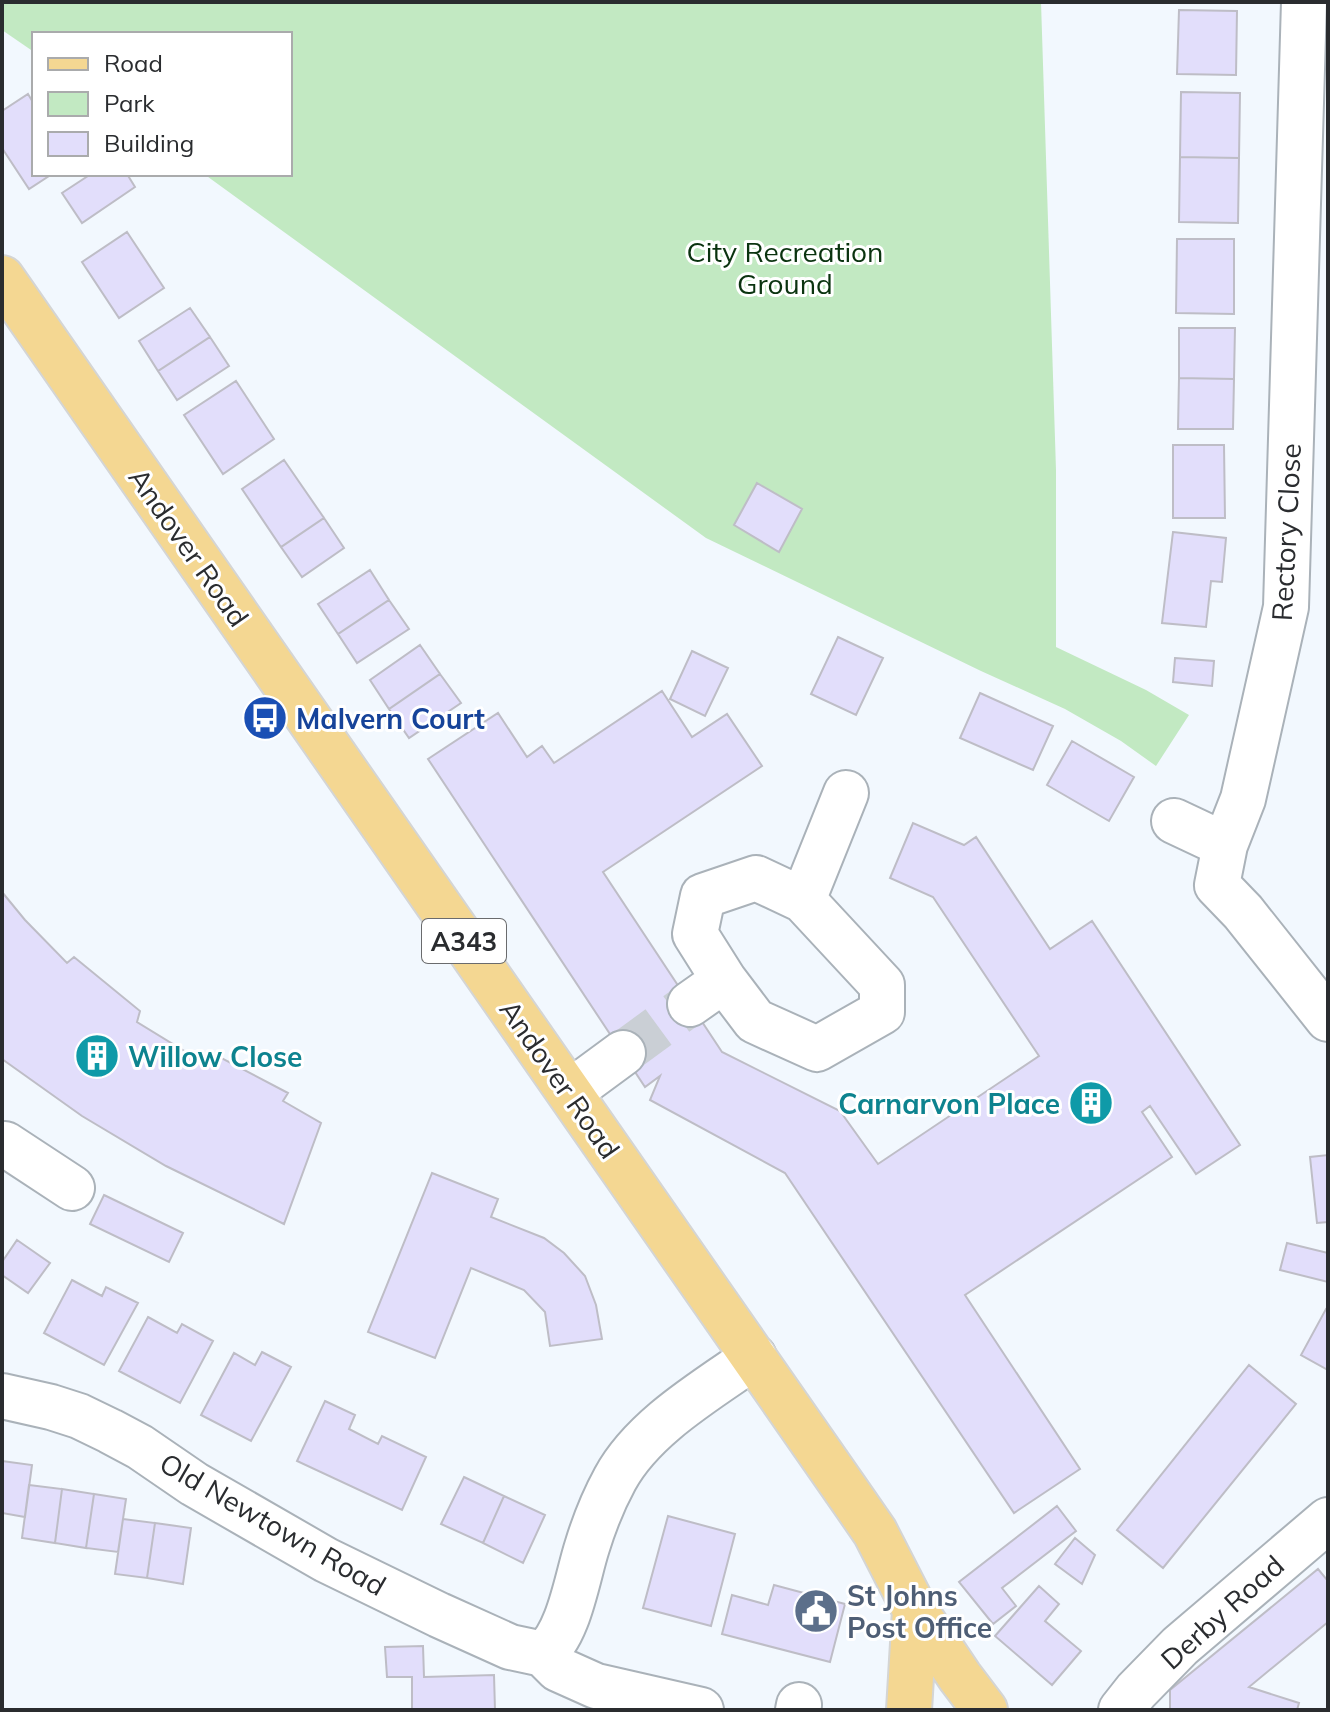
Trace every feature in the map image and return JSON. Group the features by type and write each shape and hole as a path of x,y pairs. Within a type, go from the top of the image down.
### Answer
{"main road":[{"name":"Andover Road","path":"2,278 875,1532 915,1610 985,1710"},
{"path":"909,1710 915,1610"}],"street":[{"name":"Rectory Close","path":"1228,881 1286,607 1313,262 1304,2"},
{"path":"803,900 846,793"},
{"path":"1174,821 1228,881 1328,1019"},
{"path":"756,878 803,900 882,985 882,1012 817,1049 755,1021 707,992 695,934 703,896 756,878"},
{"path":"570,1092 623,1053"},
{"path":"3,1144 72,1188"},
{"path":"543,1654 551,1648 558,1635 602,1504 629,1457 651,1434 703,1392 754,1357"},
{"name":"Old Newtown Road","path":"2,1396 51,1407 100,1426 326,1560 510,1647 543,1654 595,1698 701,1710"},
{"name":"Derby Road","path":"1121,1710 1180,1646 1328,1520"}],"green space":[{"name":"City Recreation Ground","path":"2,2 1041,2 1056,470 1056,647 1146,690 1189,715 1156,766 1121,741 1065,709 706,538 207,176 292,176 292,32 32,32 32,51 2,30"}],"building":[{"path":"1179,10 1237,11 1236,75 1177,74"},
{"path":"1181,92 1240,93 1239,158 1180,157"},
{"path":"28,94 32,101 32,176 49,176 29,189 2,148 2,111"},
{"path":"1180,157 1239,158 1238,223 1179,222"},
{"path":"88,176 128,176 135,187 82,223 62,193"},
{"path":"127,232 164,288 119,318 82,262"},
{"path":"1177,239 1234,239 1234,314 1176,313"},
{"path":"190,308 210,337 158,371 139,341"},
{"path":"1179,328 1235,328 1234,379 1179,378"},
{"path":"210,337 229,366 177,400 158,371"},
{"path":"1179,378 1234,379 1233,429 1178,429"},
{"path":"236,381 274,439 223,474 184,415"},
{"path":"1173,445 1224,445 1225,518 1173,518"},
{"path":"284,460 324,518 281,547 242,489"},
{"path":"757,483 802,509 779,552 734,525"},
{"path":"324,518 344,548 302,577 281,547"},
{"path":"1173,532 1226,538 1222,582 1211,581 1206,627 1162,623"},
{"path":"370,570 389,600 338,634 318,604"},
{"path":"389,600 409,629 357,663 338,634"},
{"path":"838,637 883,658 856,715 811,694"},
{"path":"420,645 440,674 389,709 370,680"},
{"path":"692,651 728,668 705,716 670,699"},
{"path":"1175,658 1214,661 1212,686 1173,682"},
{"path":"440,674 461,703 409,738 389,709"},
{"name":"Carnarvon Place","path":"662,691 692,737 727,714 762,766 603,872 722,1052 840,1111 878,1164 1039,1056 933,897 890,878 913,823 964,845 976,837 1050,949 1092,921 1240,1145 1196,1174 1150,1106 1142,1112 1172,1157 965,1295 1080,1469 1014,1513 785,1173 650,1100 660,1076 645,1087 428,759 498,713 527,757 542,746 554,763"},
{"path":"980,693 1053,726 1033,770 960,738"},
{"path":"1072,741 1134,777 1109,821 1047,785"},
{"name":"Willow Close","path":"2,892 67,963 74,957 140,1011 137,1022 204,1063 210,1052 288,1093 283,1101 321,1123 284,1224 166,1166 82,1116 2,1059"},
{"path":"1328,1155 1328,1222 1317,1223 1310,1157"},
{"path":"432,1173 498,1199 491,1217 544,1238 564,1253 585,1276 596,1305 602,1339 550,1346 545,1312 524,1290 471,1268 435,1358 368,1332"},
{"path":"104,1195 183,1233 169,1262 90,1224"},
{"path":"17,1240 50,1263 28,1293 2,1275 2,1262"},
{"path":"1287,1243 1328,1253 1328,1282 1280,1270"},
{"path":"72,1280 102,1296 106,1287 138,1303 104,1365 44,1333"},
{"path":"1328,1310 1328,1370 1301,1355"},
{"path":"148,1317 177,1333 182,1324 213,1341 180,1403 119,1371"},
{"path":"262,1352 291,1367 251,1441 201,1415 234,1353 255,1365"},
{"path":"1249,1365 1296,1404 1163,1568 1117,1530"},
{"path":"325,1401 355,1415 349,1429 378,1444 382,1436 426,1457 402,1510 297,1461"},
{"path":"2,1461 32,1465 25,1517 2,1513"},
{"path":"464,1477 504,1496 483,1543 441,1524"},
{"path":"29,1485 62,1489 55,1543 22,1538"},
{"path":"62,1489 94,1494 86,1548 55,1543"},
{"path":"94,1494 126,1499 118,1552 86,1548"},
{"path":"504,1496 545,1515 523,1563 483,1543"},
{"path":"1057,1506 1076,1531 1002,1588 1016,1606 993,1624 959,1582"},
{"path":"668,1516 735,1534 711,1626 643,1608"},
{"path":"123,1519 155,1523 147,1578 115,1574"},
{"path":"155,1523 191,1528 183,1584 147,1578"},
{"path":"1075,1538 1095,1555 1082,1584 1055,1564"},
{"path":"1318,1569 1328,1581 1328,1622 1249,1687 1299,1703 1297,1710 1170,1710 1170,1690"},
{"path":"774,1585 845,1604 830,1662 722,1634 732,1595 768,1605"},
{"path":"1039,1586 1059,1604 1045,1621 1081,1651 1052,1685 995,1636"},
{"path":"423,1646 424,1677 494,1675 495,1710 412,1710 412,1677 387,1677 385,1647"}],"tunnel":[{"path":"623,1053 690,1004"}],"place":[{"name":"Malvern Court","path":"265,718"},
{"name":"Willow Close","path":"97,1056"},
{"name":"Carnarvon Place","path":"1091,1103"},
{"name":"St Johns Post Office","path":"816,1611"}]}
